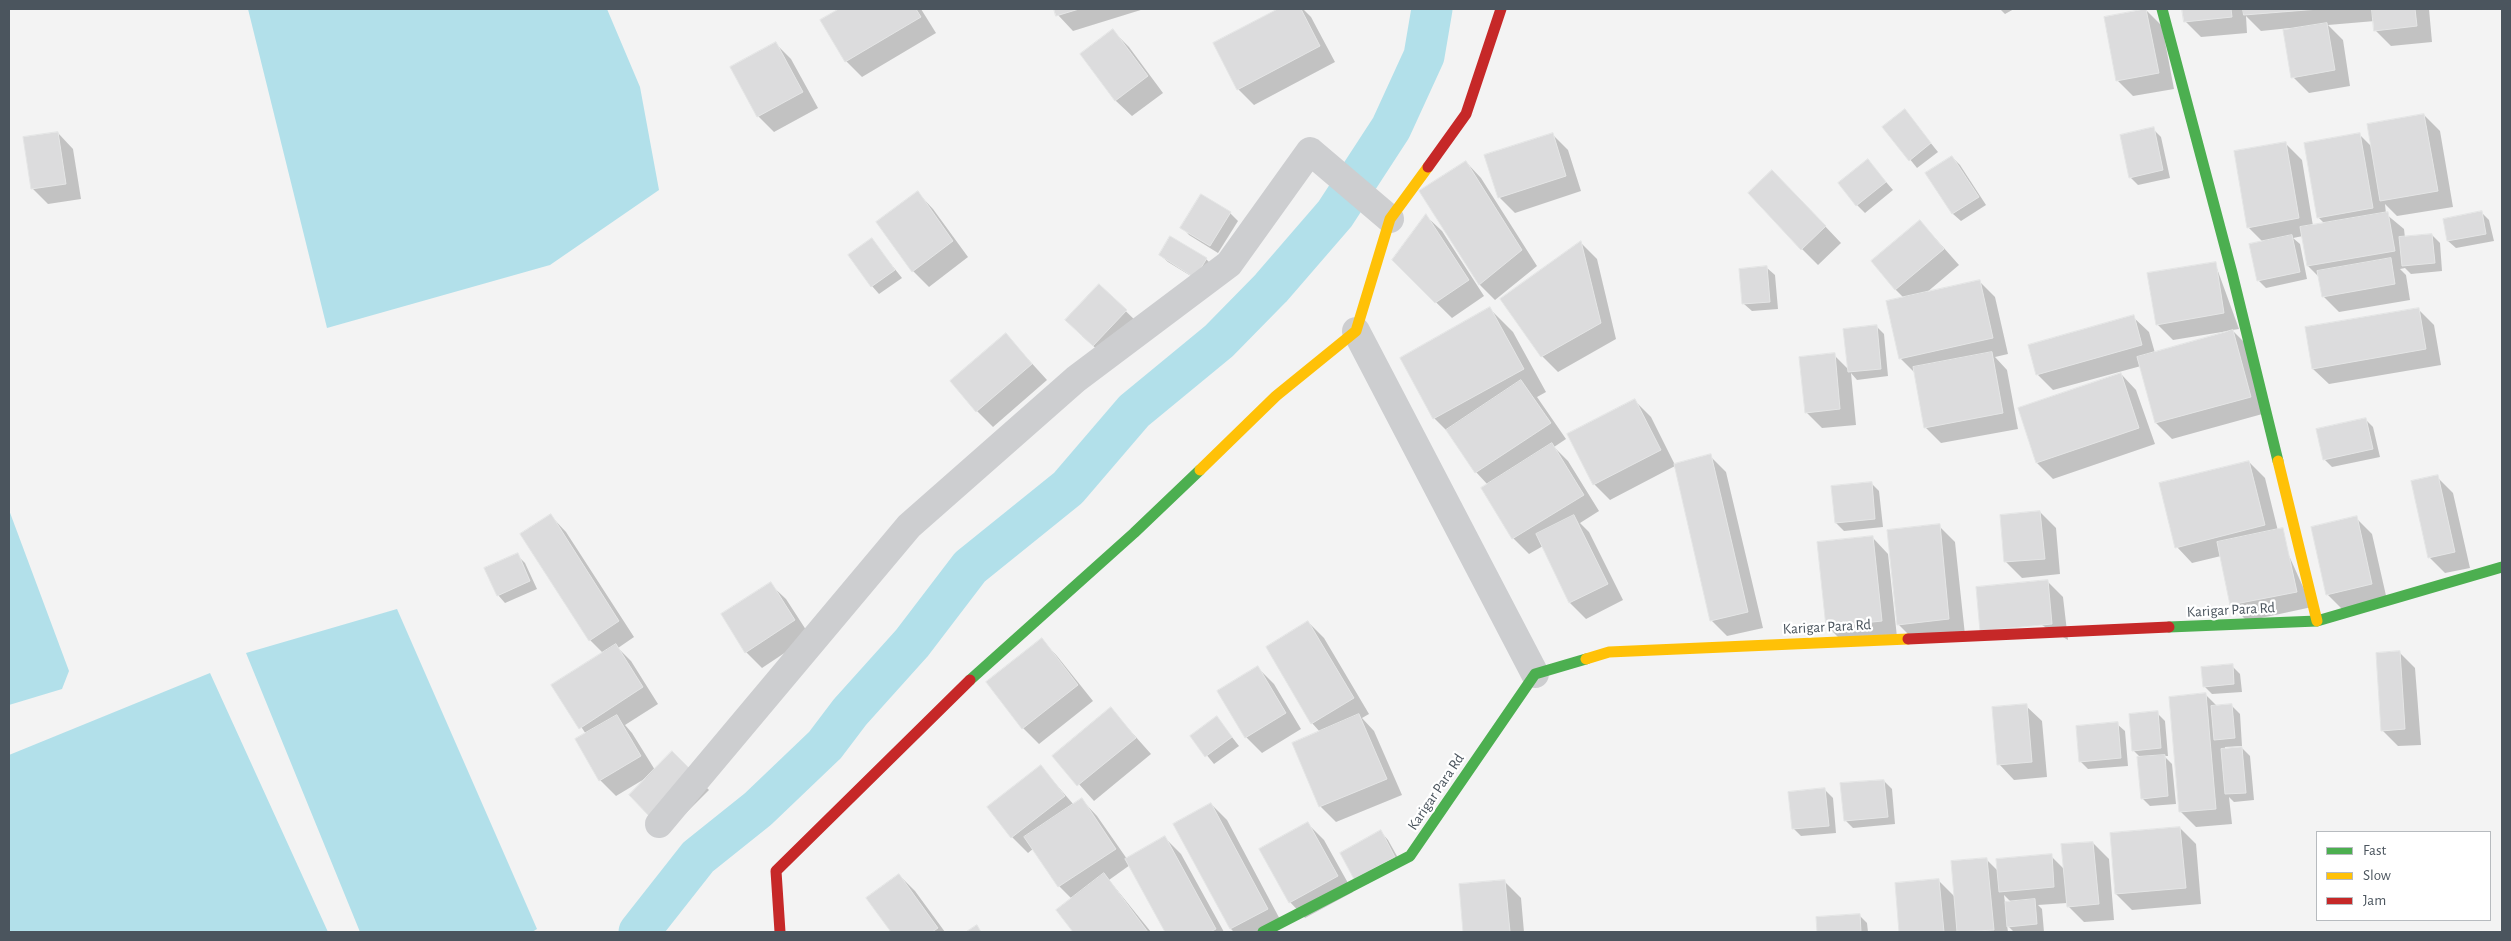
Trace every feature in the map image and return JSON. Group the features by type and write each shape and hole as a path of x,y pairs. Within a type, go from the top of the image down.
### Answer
{"street":[{"path":"780,932 776,871 959,690 1134,533 1276,396 1356,331 1390,219 1466,114 1501,9"},
{"path":"2162,9 2232,273 2318,621"},
{"path":"659,824 908,526 1076,379 1229,264 1310,152 1390,219"},
{"path":"1356,331 1535,674"},
{"name":"Karigar Para Rd","path":"1263,932 1410,856 1535,674 1609,652 2318,621 2502,567"}],"water":[{"path":"248,9 607,9 640,87 659,190 550,265 327,328"},
{"path":"9,510 69,671 62,689 9,705"},
{"path":"397,609 537,929 532,932 360,932 246,653"},
{"path":"210,673 328,932 9,932 9,755"}],"building":[{"path":"839,9 916,9 921,17 845,62 820,20"},
{"path":"1054,9 1079,9 1056,16"},
{"path":"1278,9 1301,9 1320,46 1237,90 1213,43"},
{"path":"2146,9 2159,73 2116,81 2104,17"},
{"path":"2182,9 2231,9 2232,17 2184,22"},
{"path":"2243,9 2319,9 2244,15"},
{"path":"2372,9 2415,9 2417,26 2374,31"},
{"path":"2327,23 2335,70 2291,78 2283,30"},
{"path":"1113,29 1148,76 1115,101 1080,54"},
{"path":"776,42 803,92 757,117 730,67"},
{"path":"1905,109 1931,143 1909,161 1882,127"},
{"path":"2424,114 2438,191 2380,201 2367,124"},
{"path":"2154,127 2163,170 2129,178 2120,135"},
{"path":"58,132 66,184 31,189 23,137"},
{"path":"1553,133 1566,176 1498,198 1484,155"},
{"path":"2360,133 2373,208 2317,218 2304,143"},
{"path":"2286,142 2299,218 2247,228 2234,151"},
{"path":"1952,156 1979,197 1952,214 1925,173"},
{"path":"1868,159 1886,182 1856,206 1838,183"},
{"path":"1466,161 1522,250 1479,285 1419,191"},
{"path":"1772,170 1826,226 1801,250 1748,193"},
{"path":"918,191 953,241 912,272 876,222"},
{"path":"1201,194 1231,212 1210,246 1180,228"},
{"path":"2482,211 2486,234 2447,241 2443,219"},
{"path":"2388,212 2395,251 2307,266 2300,227"},
{"path":"1426,214 1469,280 1435,303 1392,260"},
{"path":"1920,220 1944,249 1895,290 1871,261"},
{"path":"2432,234 2435,263 2402,266 2399,237"},
{"path":"2292,235 2300,272 2257,281 2249,244"},
{"path":"1170,236 1207,258 1195,278 1159,255"},
{"path":"872,238 895,270 871,287 848,255"},
{"path":"1581,241 1601,323 1541,357 1500,299"},
{"path":"2391,258 2395,284 2322,297 2317,271"},
{"path":"2216,262 2224,313 2156,325 2147,273"},
{"path":"1767,266 1770,302 1742,304 1739,269"},
{"path":"1980,280 1993,338 1899,359 1886,301"},
{"path":"1099,284 1127,310 1093,346 1065,320"},
{"path":"1490,307 1524,369 1433,419 1400,358"},
{"path":"2419,308 2426,349 2312,369 2305,327"},
{"path":"2134,315 2142,345 2036,375 2028,345"},
{"path":"1877,325 1881,369 1848,372 1843,329"},
{"path":"2233,330 2251,397 2155,423 2137,357"},
{"path":"1006,333 1032,364 976,412 950,381"},
{"path":"1992,352 2003,413 1924,428 1913,367"},
{"path":"1835,353 1840,409 1805,413 1799,357"},
{"path":"2121,373 2139,428 2036,463 2018,408"},
{"path":"1521,380 1551,423 1475,473 1446,430"},
{"path":"1635,399 1661,450 1593,485 1567,434"},
{"path":"2366,418 2373,449 2323,460 2316,429"},
{"path":"1552,443 1584,495 1512,539 1481,488"},
{"path":"1711,454 1748,612 1710,621 1674,464"},
{"path":"2249,461 2265,525 2175,548 2159,483"},
{"path":"2438,475 2455,552 2428,558 2411,481"},
{"path":"1872,482 1875,519 1835,523 1831,486"},
{"path":"2040,511 2045,559 2004,562 2000,515"},
{"path":"551,514 619,621 589,641 520,534"},
{"path":"1574,515 1608,584 1569,603 1536,534"},
{"path":"2357,516 2372,584 2326,595 2311,527"},
{"path":"1940,524 1949,619 1897,625 1887,530"},
{"path":"2283,528 2297,592 2230,605 2217,542"},
{"path":"1873,536 1882,621 1826,627 1817,542"},
{"path":"518,553 530,581 497,596 484,568"},
{"path":"2048,580 2052,624 1980,631 1976,587"},
{"path":"771,582 795,620 745,653 721,614"},
{"path":"1308,621 1354,698 1311,724 1266,647"},
{"path":"1042,638 1078,685 1022,729 986,682"},
{"path":"616,644 643,687 579,729 551,685"},
{"path":"2400,651 2405,729 2381,731 2376,653"},
{"path":"2233,664 2234,684 2203,687 2201,667"},
{"path":"1258,666 1286,713 1245,738 1217,691"},
{"path":"2206,693 2216,809 2179,812 2169,697"},
{"path":"2027,704 2032,762 1997,765 1992,707"},
{"path":"2232,704 2235,738 2214,740 2211,706"},
{"path":"1111,707 1136,738 1077,786 1052,756"},
{"path":"2158,711 2161,748 2132,751 2129,714"},
{"path":"1359,714 1387,779 1319,807 1292,743"},
{"path":"617,715 641,756 599,781 575,739"},
{"path":"1217,716 1232,737 1205,757 1190,736"},
{"path":"2118,722 2121,758 2079,762 2076,726"},
{"path":"2242,747 2246,793 2225,794 2221,749"},
{"path":"672,751 694,773 650,817 629,795"},
{"path":"2165,755 2168,796 2141,799 2137,757"},
{"path":"1041,765 1065,796 1011,838 987,807"},
{"path":"1884,780 1888,817 1844,821 1840,783"},
{"path":"1825,788 1829,826 1792,829 1788,792"},
{"path":"1082,798 1116,849 1058,887 1024,837"},
{"path":"1211,803 1268,909 1230,929 1173,824"},
{"path":"1308,822 1338,876 1289,903 1259,849"},
{"path":"2180,827 2186,888 2115,894 2110,833"},
{"path":"1381,830 1395,857 1354,879 1340,853"},
{"path":"1165,836 1216,929 1210,932 1165,932 1125,859"},
{"path":"2093,842 2099,904 2067,907 2061,844"},
{"path":"2052,854 2054,887 1999,892 1996,859"},
{"path":"1987,858 1994,930 1957,932 1951,861"},
{"path":"1104,873 1148,932 1073,932 1056,910"},
{"path":"899,874 938,928 932,932 891,932 866,898"},
{"path":"1939,879 1944,932 1899,932 1895,883"},
{"path":"1505,880 1510,932 1463,932 1459,884"},
{"path":"2035,899 2037,924 2007,927 2005,902"},
{"path":"1860,914 1861,932 1817,932 1816,917"},
{"path":"977,925 981,932 966,932"}],"waterway":[{"path":"639,932 698,857 758,809 825,745 850,712 912,643 970,567 1068,488 1134,411 1219,341 1271,288 1335,214 1391,128 1424,56 1432,9"}],"traffic: fast":[{"path":"2162,9 2232,273 2278,461"},
{"path":"970,680 1134,533 1200,470"},
{"path":"2169,627 2317,621 2502,567"},
{"path":"1263,932 1410,856 1535,674 1586,659"}],"traffic: slow":[{"path":"1200,470 1276,396 1356,331 1390,219 1428,167"},
{"path":"2278,461 2317,621"},
{"path":"1586,659 1609,652 1908,639"}],"traffic: jam":[{"path":"1428,167 1466,114 1501,9"},
{"path":"1908,639 2169,627"},
{"path":"780,932 776,871 970,680"}]}
